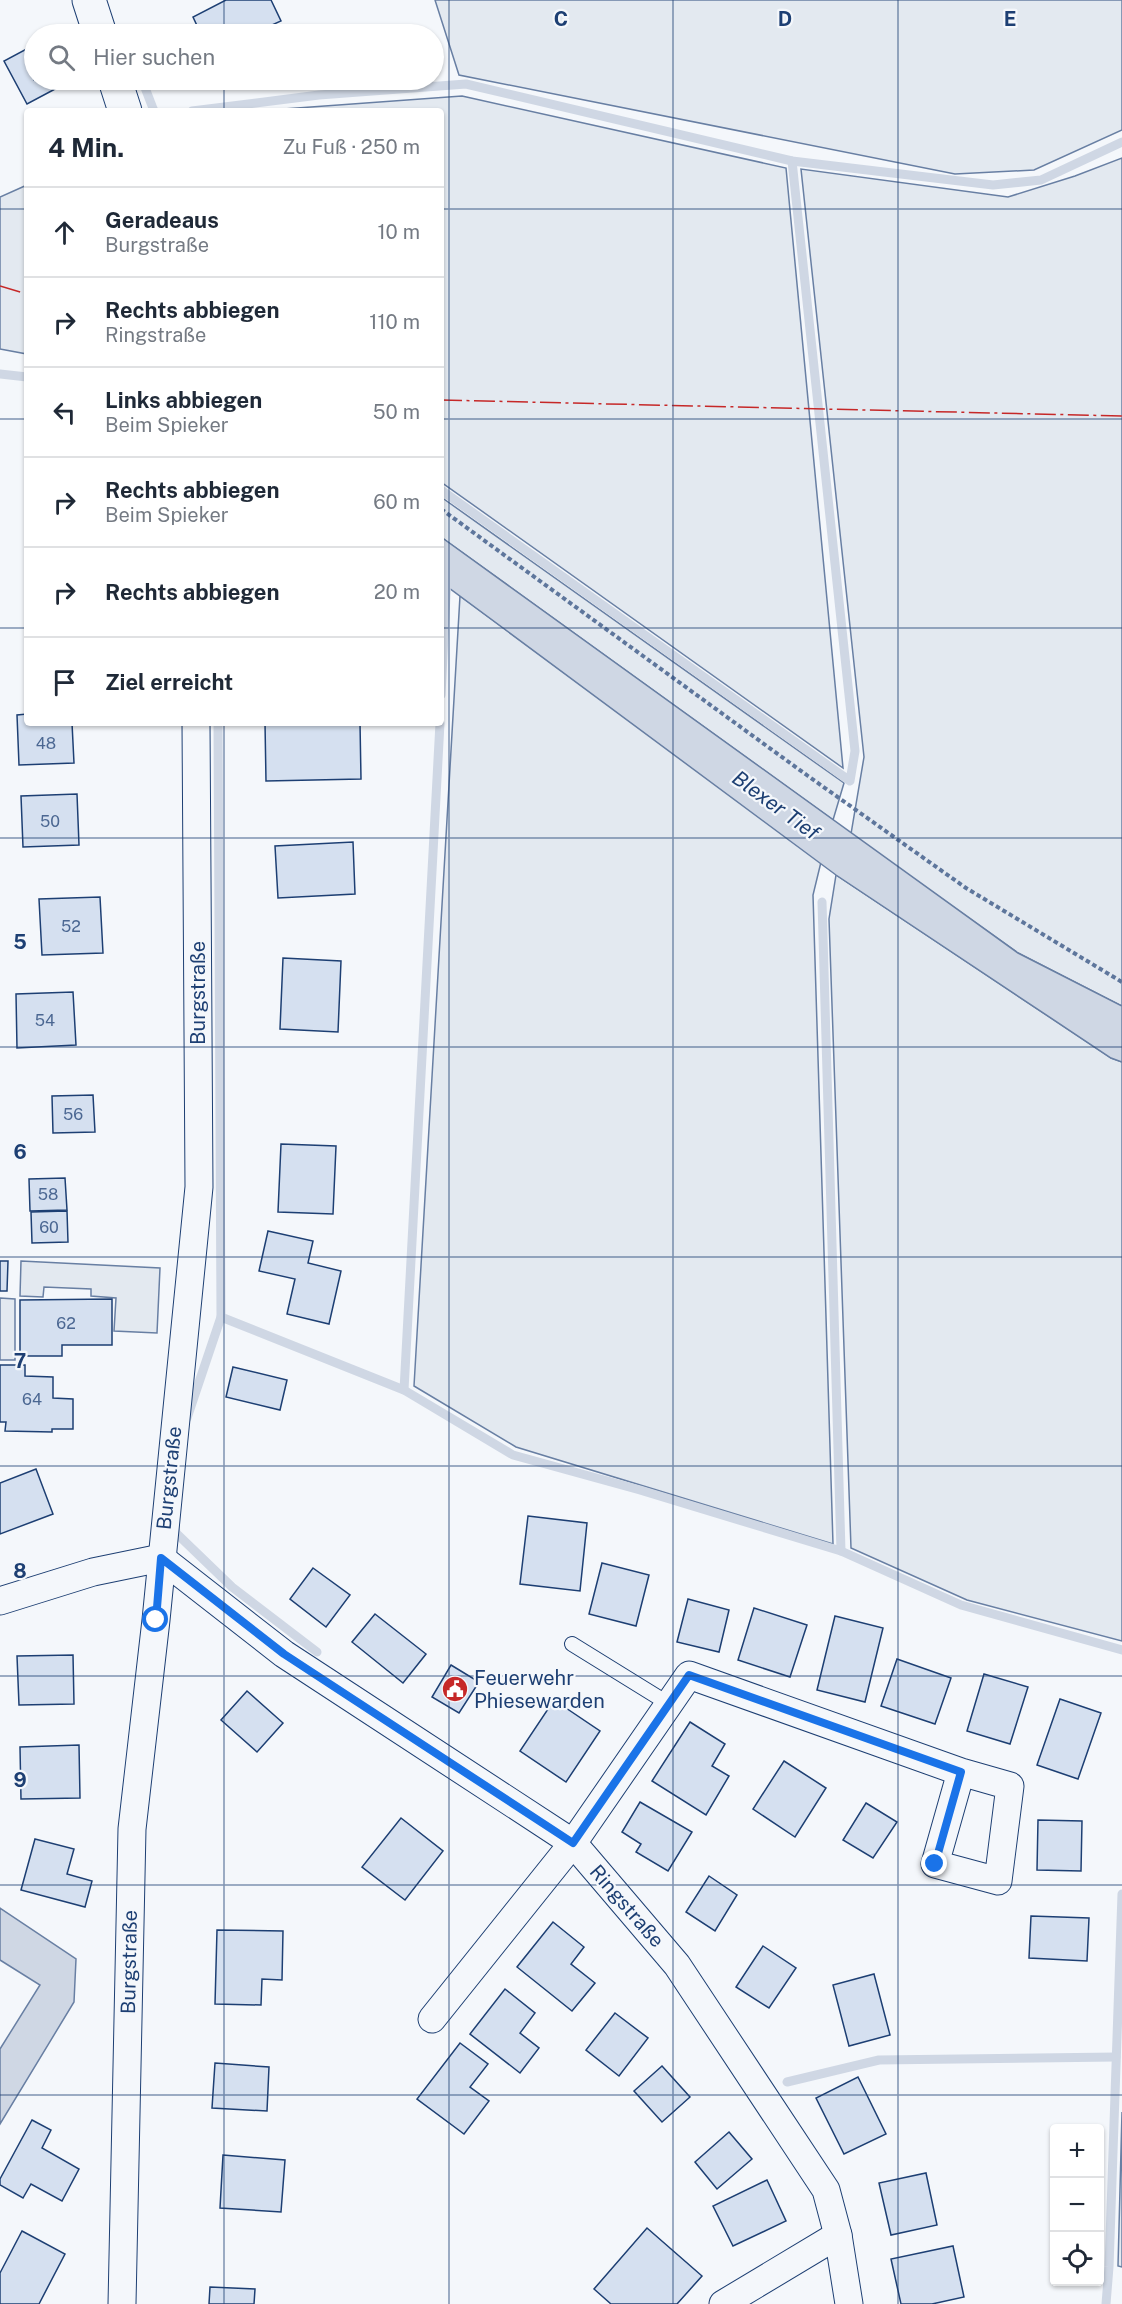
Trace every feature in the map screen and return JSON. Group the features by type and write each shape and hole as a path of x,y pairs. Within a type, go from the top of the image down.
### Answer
{"street":[{"path":"89,0 97,24"},
{"path":"118,90 124,108"},
{"name":"Burgstraße","path":"122,2304 132,1829 199,1188 196,726"},
{"path":"0,1601 93,1572 161,1558"},
{"name":"Ringstraße","path":"161,1558 284,1654 573,1843 677,1965 826,2190 837,2235 849,2304"},
{"path":"432,2019 573,1843 689,1675 961,1772 1010,1786 998,1881 935,1864 961,1772"},
{"path":"723,2304 837,2235"}],"lane":[{"path":"572,1644 669,1704"}],"path":[{"path":"444,511 966,888 1122,982"}],"shaded area":[{"path":"435,0 1122,0 1122,130 1034,170 955,174 459,75"},
{"path":"462,96 786,168 843,768 444,484 444,108 297,108"},
{"path":"1122,158 1122,1006 1018,953 851,834 864,757 801,169 1008,197 1075,176"},
{"path":"24,186 24,353 0,349 0,197"},
{"path":"444,499 844,783 833,820 444,539"},
{"path":"460,596 821,862 813,895 833,1544 516,1447 414,1386"},
{"path":"836,875 1111,1058 1122,1062 1122,1641 967,1600 851,1548 829,919"},
{"path":"21,1261 160,1268 157,1333 114,1331 116,1298 91,1296 91,1289 44,1287 43,1297 20,1296"},
{"path":"0,1298 15,1299 15,1360 0,1360"},
{"path":"1122,2112 1122,2267 1118,2266"}],"water":[{"path":"444,539 1018,953 1122,1006 1122,1062 1111,1058 836,875 444,584"},
{"path":"0,1908 76,1959 74,2002 0,2124 0,2049 40,1985 0,1960"}],"building":[{"path":"226,0 271,0 281,21 274,24 196,24 193,17"},
{"path":"24,50 24,90 53,90 27,104 4,61"},
{"path":"24,714 24,726 72,726 74,763 19,765 17,715"},
{"path":"265,726 360,726 361,779 266,781"},
{"path":"77,794 79,845 23,847 21,796"},
{"path":"353,842 355,894 278,898 275,846"},
{"path":"100,897 103,953 42,955 39,899"},
{"path":"283,958 341,961 338,1032 280,1029"},
{"path":"73,992 76,1045 17,1048 16,994"},
{"path":"93,1095 95,1132 53,1133 52,1096"},
{"path":"281,1144 336,1146 333,1214 278,1212"},
{"path":"65,1178 67,1210 30,1211 29,1179"},
{"path":"67,1211 68,1242 32,1243 31,1212"},
{"path":"268,1231 313,1241 308,1263 341,1271 329,1324 287,1314 295,1279 259,1271"},
{"path":"0,1261 8,1261 7,1291 0,1291"},
{"path":"112,1299 112,1345 62,1345 62,1356 20,1356 20,1300"},
{"path":"0,1365 25,1365 25,1376 53,1377 53,1398 73,1399 73,1429 52,1429 52,1432 5,1431 6,1422 0,1422"},
{"path":"233,1367 287,1380 280,1410 226,1397"},
{"path":"36,1469 53,1514 0,1534 0,1483"},
{"path":"528,1516 587,1523 580,1591 520,1584"},
{"path":"602,1563 649,1575 636,1626 589,1614"},
{"path":"313,1568 350,1595 326,1627 290,1599"},
{"path":"688,1599 729,1610 719,1652 677,1642"},
{"path":"754,1608 807,1625 790,1677 738,1660"},
{"path":"375,1614 426,1654 403,1683 352,1642"},
{"path":"835,1616 883,1628 865,1702 817,1690"},
{"path":"73,1655 74,1704 19,1705 17,1656"},
{"path":"897,1659 951,1678 935,1724 881,1706"},
{"name":"Feuerwehr Phiesewarden","path":"451,1665 479,1682 459,1713 432,1697"},
{"path":"984,1674 1028,1687 1010,1744 967,1731"},
{"path":"247,1691 283,1723 257,1752 221,1720"},
{"path":"1060,1699 1101,1713 1078,1779 1037,1765"},
{"path":"554,1700 600,1731 566,1782 520,1751"},
{"path":"690,1722 725,1744 712,1766 729,1776 706,1815 652,1781"},
{"path":"79,1745 80,1798 21,1799 20,1747"},
{"path":"784,1761 826,1788 795,1837 753,1809"},
{"path":"640,1802 692,1832 668,1871 636,1852 641,1844 622,1832"},
{"path":"866,1803 897,1822 873,1858 843,1840"},
{"path":"401,1818 443,1851 405,1900 362,1867"},
{"path":"1038,1820 1082,1821 1081,1871 1037,1870"},
{"path":"35,1839 74,1849 67,1874 92,1881 85,1907 21,1890"},
{"path":"709,1876 737,1895 715,1931 686,1912"},
{"path":"1031,1916 1089,1918 1087,1961 1029,1958"},
{"path":"553,1922 584,1947 571,1964 595,1983 572,2011 517,1967"},
{"path":"217,1930 283,1931 282,1980 262,1979 261,2005 215,2004"},
{"path":"763,1946 796,1968 769,2008 736,1987"},
{"path":"874,1974 890,2035 849,2046 833,1985"},
{"path":"505,1989 535,2013 520,2033 539,2048 520,2073 470,2034"},
{"path":"615,2013 648,2038 619,2076 586,2050"},
{"path":"460,2043 488,2064 470,2087 489,2101 464,2134 417,2099"},
{"path":"215,2063 269,2067 267,2111 212,2108"},
{"path":"662,2066 690,2097 662,2122 634,2091"},
{"path":"858,2077 886,2134 844,2154 816,2098"},
{"path":"32,2120 51,2130 42,2148 79,2169 62,2201 31,2184 23,2198 0,2185 0,2179"},
{"path":"729,2132 752,2159 717,2189 695,2162"},
{"path":"223,2155 285,2160 281,2212 220,2208"},
{"path":"926,2173 937,2225 891,2235 879,2183"},
{"path":"767,2180 786,2221 733,2246 713,2206"},
{"path":"647,2228 702,2276 677,2304 611,2304 594,2289"},
{"path":"22,2231 65,2254 39,2304 0,2304 0,2273"},
{"path":"953,2246 964,2297 932,2304 901,2304 891,2259"},
{"path":"210,2287 255,2289 254,2304 209,2304"}],"waterway":[{"path":"444,86 466,84 792,161 993,185 1041,180 1122,142"},
{"path":"146,90 153,108"},
{"path":"216,108 319,95 386,90"},
{"path":"444,492 850,781 855,751 792,161"},
{"name":"Blexer Tief","path":"0,374 24,377"},
{"path":"444,635 447,575"},
{"path":"187,1418 221,1317 218,726"},
{"path":"404,1390 440,726"},
{"path":"822,902 841,1551"},
{"path":"221,1317 404,1390 513,1455 640,1490 841,1551 961,1605 1122,1650"},
{"path":"175,1525 176,1533 232,1587 317,1652"},
{"path":"1106,2304 1122,1894"},
{"path":"787,2082 879,2060 1116,2057"}],"power":[{"path":"0,286 24,293"},
{"path":"444,400 1122,416"}],"place":[{"name":"Feuerwehr Phiesewarden","path":"455,1689"}],"route":[{"path":"156,1620 161,1558 284,1654 573,1843 689,1675 961,1772 935,1864"}]}
